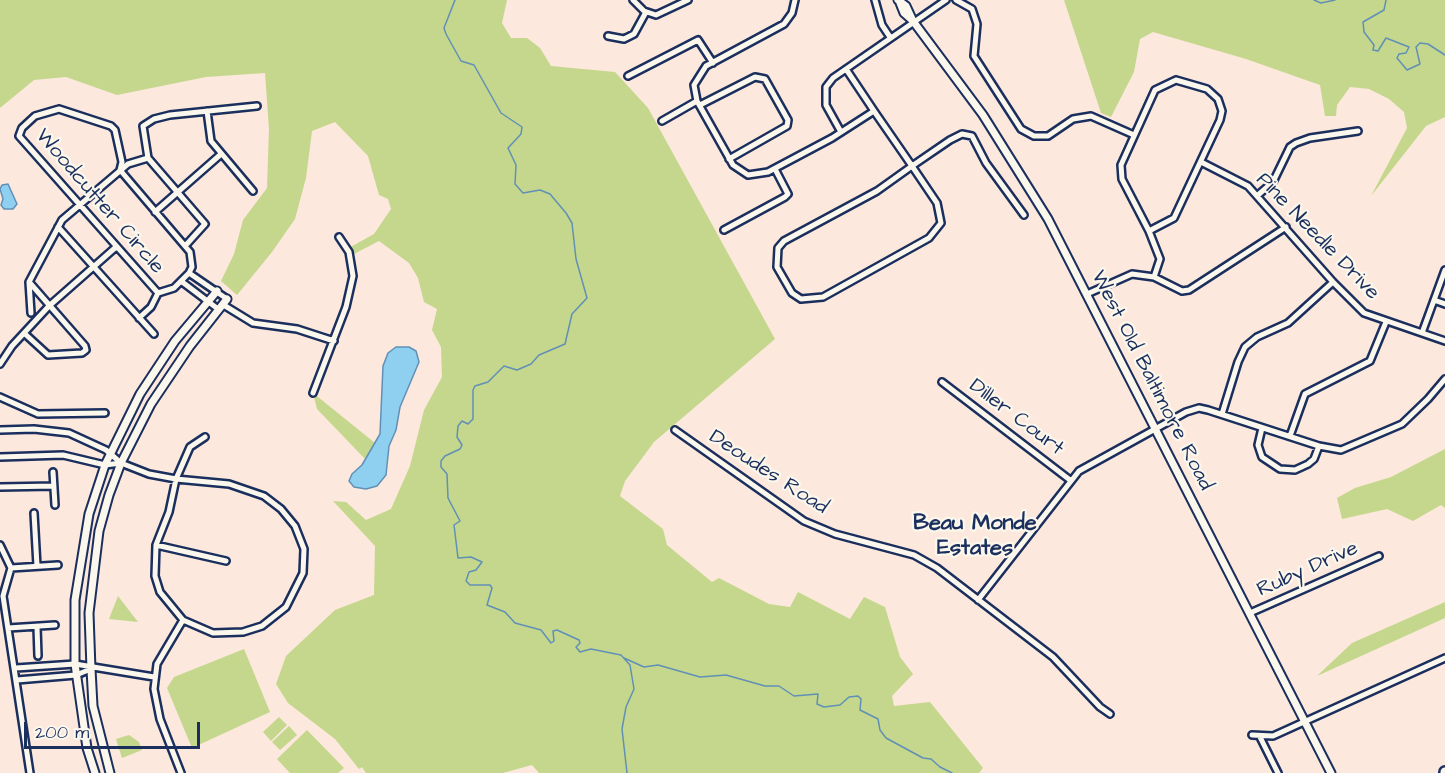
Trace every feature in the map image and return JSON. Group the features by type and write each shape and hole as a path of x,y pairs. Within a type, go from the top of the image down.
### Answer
{"street":[{"path":"633,0 646,12 656,15 688,0"},
{"path":"795,0 792,13 784,24 713,63 699,74 694,85 699,103 729,159 740,171 757,176 775,169 874,111"},
{"path":"875,0 882,25 890,37"},
{"path":"841,132 826,105 826,87 833,78 913,21 935,2 946,0"},
{"path":"956,0 972,9 977,24 974,56 1021,129 1034,136 1048,136 1073,119 1091,116 1134,135"},
{"name":"West Old Baltimore Road","path":"899,1 906,6 913,21 1008,154 1048,219 1331,773"},
{"path":"608,36 624,39 633,34 646,12"},
{"path":"628,76 698,40 713,63"},
{"path":"846,69 874,111 912,166 937,203 941,223 938,231 908,252 823,297 801,298 792,292 777,267 778,248 784,241 877,191 912,166 958,136 967,134 972,136 986,163 1024,215"},
{"path":"662,121 755,77 765,79 788,120 787,126 729,159"},
{"path":"1149,231 1174,218 1222,111 1218,99 1207,89 1176,80 1155,90 1121,165 1122,179 1149,231 1160,260 1154,277"},
{"path":"186,245 205,225 148,158 143,131 146,123 170,115 257,106"},
{"name":"Woodcutter Circle","path":"59,109 111,126 117,135 122,162 120,170 186,245 192,260 189,273 181,282 166,292 158,293 79,205 20,136 22,128 35,116 59,109"},
{"path":"207,111 211,141 220,155 253,191"},
{"path":"1258,195 1273,182 1290,147 1310,138 1358,131"},
{"path":"155,212 220,155"},
{"path":"31,313 29,282 58,227 79,205 120,170 128,164 148,158"},
{"name":"Pine Needle Drive","path":"1201,162 1233,177 1258,195 1333,282 1365,313 1445,341"},
{"path":"723,230 788,194 775,169"},
{"path":"58,227 154,334"},
{"path":"1087,294 1132,274 1154,277 1171,288 1189,290 1286,227"},
{"path":"313,393 346,307 352,276 349,252 339,237"},
{"path":"0,364 49,306 116,247"},
{"path":"1422,333 1445,270"},
{"path":"189,273 217,291 222,304"},
{"path":"24,333 48,355 82,353 86,350 85,346 29,282"},
{"path":"181,282 209,301 222,304 253,323 297,329 334,341"},
{"path":"1222,414 1245,347 1257,337 1288,323 1333,282"},
{"path":"95,773 87,748 75,664 75,600 84,536 105,465 154,371 217,291"},
{"path":"139,318 151,307 158,293"},
{"path":"1434,300 1445,304"},
{"path":"110,773 93,706 91,669 89,613 99,531 108,495 121,463 151,404 222,304"},
{"path":"1290,436 1305,394 1370,361 1386,322"},
{"path":"978,600 1070,480 1090,462 1192,409 1199,408 1222,414 1319,446 1341,450 1402,424 1445,379"},
{"name":"Diller Court","path":"942,382 1070,480"},
{"path":"0,397 38,414 105,412"},
{"path":"1262,428 1258,445 1262,457 1280,469 1295,470 1308,464 1314,459 1319,446"},
{"path":"1,430 34,429 69,433 111,454 121,463"},
{"name":"Deoudes Road","path":"675,430 804,521 835,534 914,555 937,568 1053,657 1100,707 1110,714"},
{"path":"0,457 63,455 105,465 121,463 176,479 229,484 264,496 281,509 295,526 304,549 303,573 294,594 286,607 262,626 224,635 203,631 183,620 160,592 155,576 156,544 169,512 176,479 190,447 205,436"},
{"path":"53,472 55,505"},
{"path":"0,487 54,486"},
{"path":"34,513 37,566"},
{"path":"156,544 226,561"},
{"path":"0,545 11,568 1,597 16,668 30,773"},
{"name":"Ruby Drive","path":"1250,613 1378,556"},
{"path":"11,568 58,565"},
{"path":"181,773 157,710 154,677 163,651 183,620"},
{"path":"8,628 55,626"},
{"path":"37,627 38,656"},
{"path":"1252,735 1273,736 1445,658"},
{"path":"16,668 75,664 91,669 154,677"},
{"path":"16,680 76,675 91,669"},
{"path":"1260,737 1278,773"}],"green space":[{"path":"0,0 507,0 502,23 511,38 527,38 540,48 551,66 615,72 648,108 775,339 654,442 625,481 620,496 663,529 667,545 712,582 719,578 769,604 790,607 798,592 850,619 864,597 885,607 900,657 913,674 892,696 894,706 930,702 983,768 979,773 539,773 532,765 503,773 366,773 362,767 359,769 335,739 288,703 276,684 286,656 335,610 374,595 375,546 333,501 346,502 366,520 391,509 410,466 424,410 442,377 441,347 432,330 437,309 424,302 418,278 409,263 379,241 350,256 347,249 374,234 391,209 388,199 379,195 368,156 335,122 312,131 306,178 295,219 237,295 221,281 234,254 243,220 267,188 269,129 265,73 206,77 117,95 66,77 34,80 0,108"},
{"path":"1064,0 1445,0 1445,117 1426,126 1371,196 1407,128 1404,112 1389,99 1369,89 1350,87 1337,105 1336,116 1325,116 1320,85 1246,59 1153,32 1140,39 1134,72 1111,117 1101,113"},
{"path":"313,393 375,443 366,460 317,409"},
{"path":"1445,449 1445,508 1441,505 1413,521 1387,509 1342,519 1337,498 1355,488 1391,477"},
{"path":"118,596 138,622 109,619"},
{"path":"1445,602 1445,618 1317,676 1352,643"},
{"path":"244,649 270,712 192,748 167,688 174,677"},
{"path":"279,717 287,725 271,741 263,732"},
{"path":"289,726 297,735 280,750 272,742"},
{"path":"307,730 344,768 338,773 290,773 277,759"},
{"path":"129,735 139,742 142,750 122,758 116,739"}],"water":[{"path":"8,184 17,204 13,209 4,209 1,205 3,199 0,189 2,185"},
{"path":"396,347 409,347 416,351 419,362 400,407 396,430 389,446 386,475 377,486 366,489 354,487 349,481 352,474 362,465 380,434 383,366 388,353"}],"waterway":[{"path":"455,0 444,28 446,34 461,61 474,65 501,113 522,127 521,134 508,148 516,165 515,184 523,193 540,190 550,194 566,213 572,223 576,259 587,298 572,314 565,344 539,355 531,364 517,370 504,366 488,382 475,386 473,390 473,419 468,424 462,421 458,426 457,437 462,445 460,449 445,456 441,461 441,467 447,474 448,498 460,521 454,525 458,558 471,557 482,562 476,570 469,572 466,581 470,585 490,585 492,588 487,605 505,612 515,623 541,630 551,643 554,641 553,631 557,630 579,640 580,643 576,647 580,652 591,649 621,655 630,665 634,689 626,707 622,729 627,773"},
{"path":"1314,0 1321,3 1335,0"},
{"path":"1386,0 1384,10 1363,22 1364,32 1374,45 1373,50 1378,51 1386,38 1409,47 1406,53 1399,54 1397,58 1407,70 1420,64 1416,47 1420,43 1428,44 1445,55"},
{"path":"624,658 644,667 658,665 700,677 726,675 765,686 779,686 794,696 818,694 817,704 824,707 840,705 849,697 858,696 861,699 860,710 878,719 880,730 886,738 923,758 931,759 952,773"}],"district":[{"name":"Beau Monde Estates","path":"975,536"}]}
